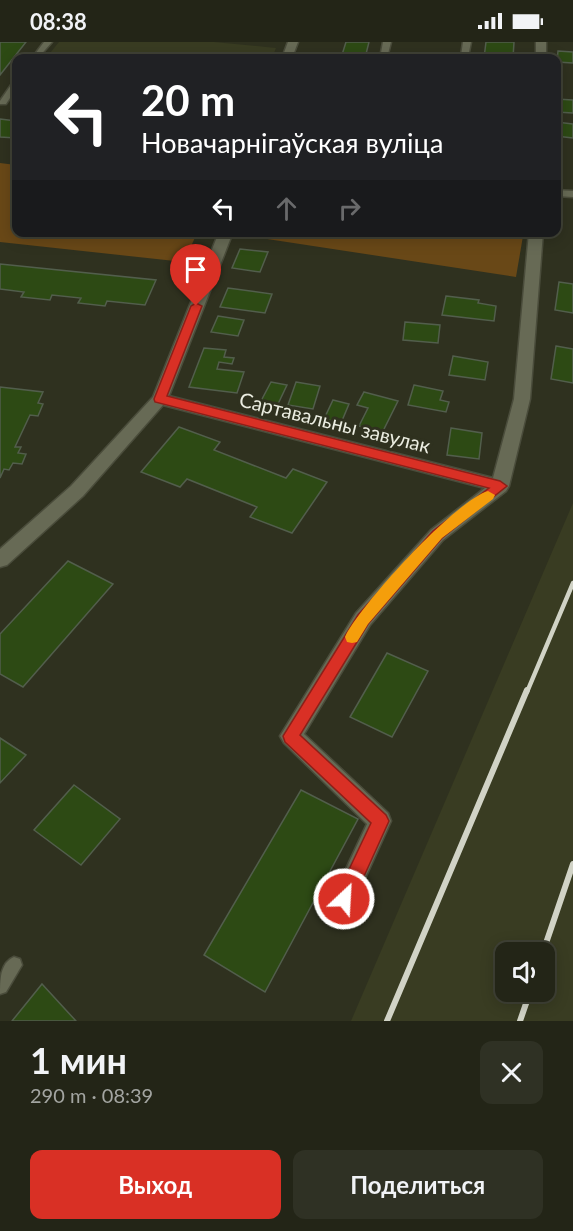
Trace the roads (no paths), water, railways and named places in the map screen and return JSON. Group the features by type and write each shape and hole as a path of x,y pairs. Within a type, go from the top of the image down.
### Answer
{"street":[{"path":"0,560 76,490 160,399 224,237"},
{"path":"344,899 380,821 291,736 363,619 438,535 500,486 522,399 536,237"},
{"name":"Сартавальны завулак","path":"160,399 500,486"}],"lane":[{"path":"38,54 48,42"},
{"path":"3,102 12,90"},
{"path":"0,986 14,965"}],"railway":[{"path":"527,692 573,583"},
{"path":"387,1021 527,690"},
{"path":"546,942 573,864"},
{"path":"520,1021 527,1002"}]}
